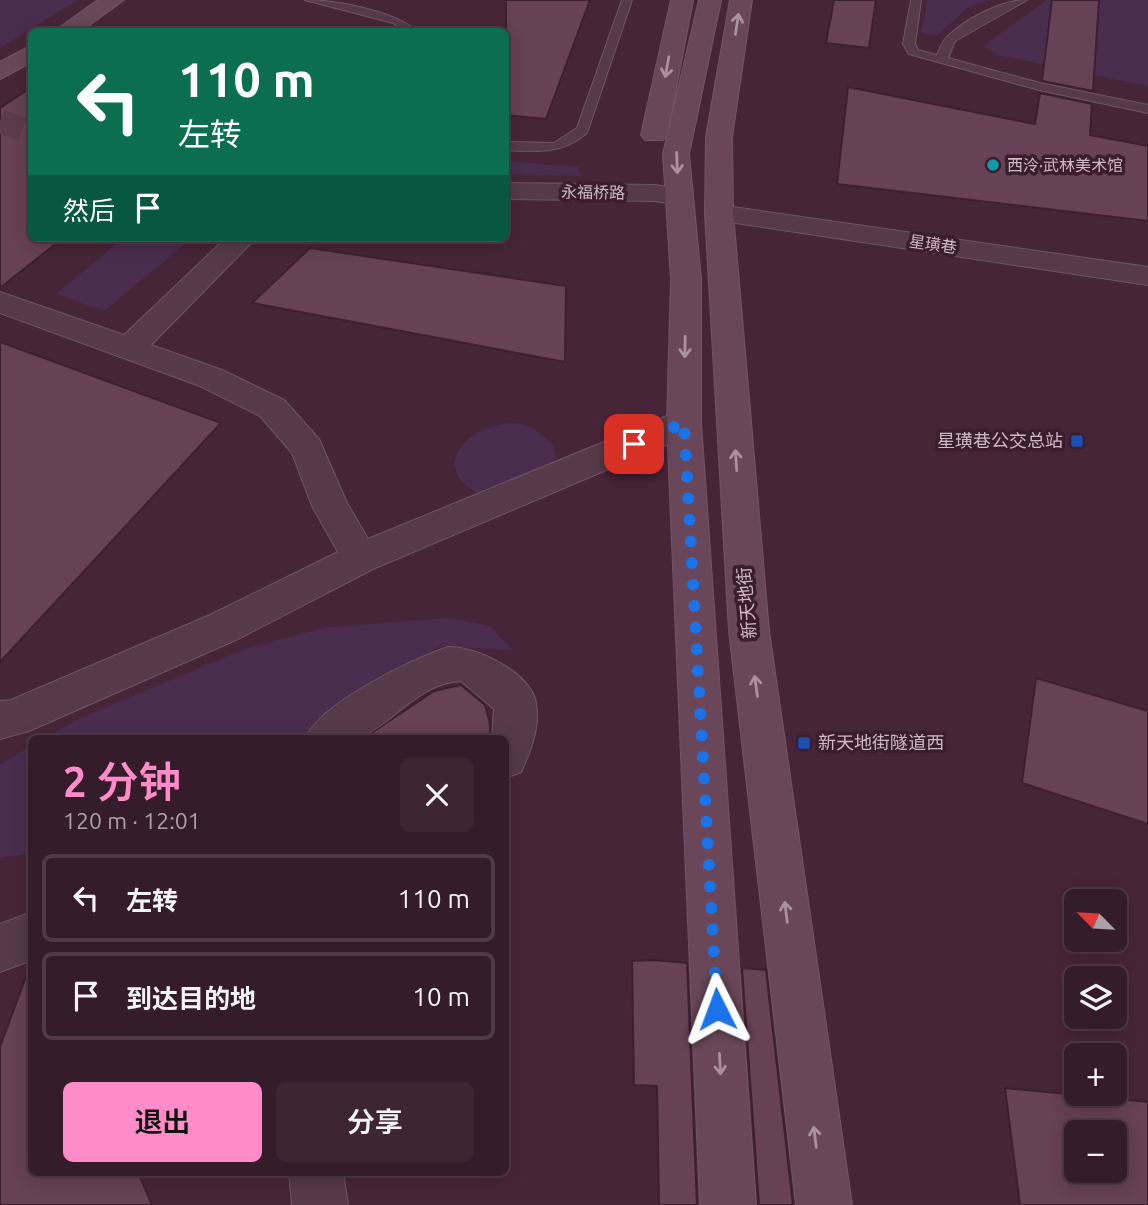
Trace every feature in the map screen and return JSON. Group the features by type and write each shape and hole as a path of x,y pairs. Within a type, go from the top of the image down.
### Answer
{"main road":[{"path":"70,28 113,0"},
{"path":"682,0 659,180 685,279 684,423 728,1205"},
{"path":"659,180 676,154 710,0"},
{"name":"新天地街","path":"741,0 719,136 719,213 749,631 824,1205"},
{"path":"0,72 28,54"}],"street":[{"name":"永福桥路","path":"509,191 659,180"},
{"name":"星璜巷","path":"719,213 1148,276"},
{"path":"129,348 238,242"},
{"path":"0,302 211,378 272,408 307,448 330,506 360,558"},
{"path":"0,720 14,718 224,627 360,558 684,423"},
{"path":"331,735 424,671 462,664 490,679 515,702 514,736 509,750"},
{"path":"0,948 28,938"},
{"path":"316,1176 320,1205"}],"lane":[{"path":"310,0 397,21 412,28"},
{"path":"509,146 548,149 570,143 583,130 627,0"},
{"path":"916,0 909,44 913,52 1039,86 1148,108"},
{"path":"941,60 950,39 972,24 1022,0"}],"shaded area":[{"path":"0,0 78,0 32,28 28,28 28,31 0,48"},
{"path":"928,0 989,0 969,7 938,35 921,33"},
{"path":"1047,0 1148,0 1148,86 998,55 983,46"},
{"path":"509,161 578,167 581,176 509,174"},
{"path":"119,242 187,242 104,311 56,294"},
{"path":"516,423 531,427 553,444 557,468 489,498 470,488 458,476 455,464 458,452 466,441 480,432"},
{"path":"449,618 490,626 512,650 440,646 380,680 306,735 50,735 78,719 245,649 323,628"},
{"path":"28,748 28,853 0,858 0,765"}],"building":[{"path":"506,0 590,0 546,119 509,115 509,28 506,28"},
{"path":"834,0 876,0 869,48 826,43"},
{"path":"1052,0 1099,0 1093,91 1042,81"},
{"name":"西泠·武林美术馆","path":"848,87 1035,124 1040,93 1092,104 1090,135 1148,146 1148,221 837,184"},
{"path":"28,90 28,242 58,242 0,288 0,108"},
{"path":"310,248 566,286 565,362 252,303"},
{"path":"0,342 221,423 0,662"},
{"path":"1036,678 1148,711 1148,824 1022,783"},
{"path":"461,685 485,705 490,735 368,735 434,691"},
{"path":"632,961 687,963 697,1205 659,1205 657,1086 634,1085"},
{"path":"742,968 766,970 793,1205 759,1205"},
{"path":"28,971 28,1176 140,1176 152,1205 0,1205 0,1047"},
{"path":"1005,1088 1064,1094 1064,1106 1127,1106 1127,1100 1148,1102 1148,1205 1020,1205"}],"tunnel":[{"path":"0,121 28,132"}],"place":[{"name":"西泠·武林美术馆","path":"993,165"},
{"name":"星璜巷公交总站","path":"1077,441"},
{"name":"新天地街隧道西","path":"804,743"}],"route":[{"path":"634,444 684,423 717,1009"}]}
